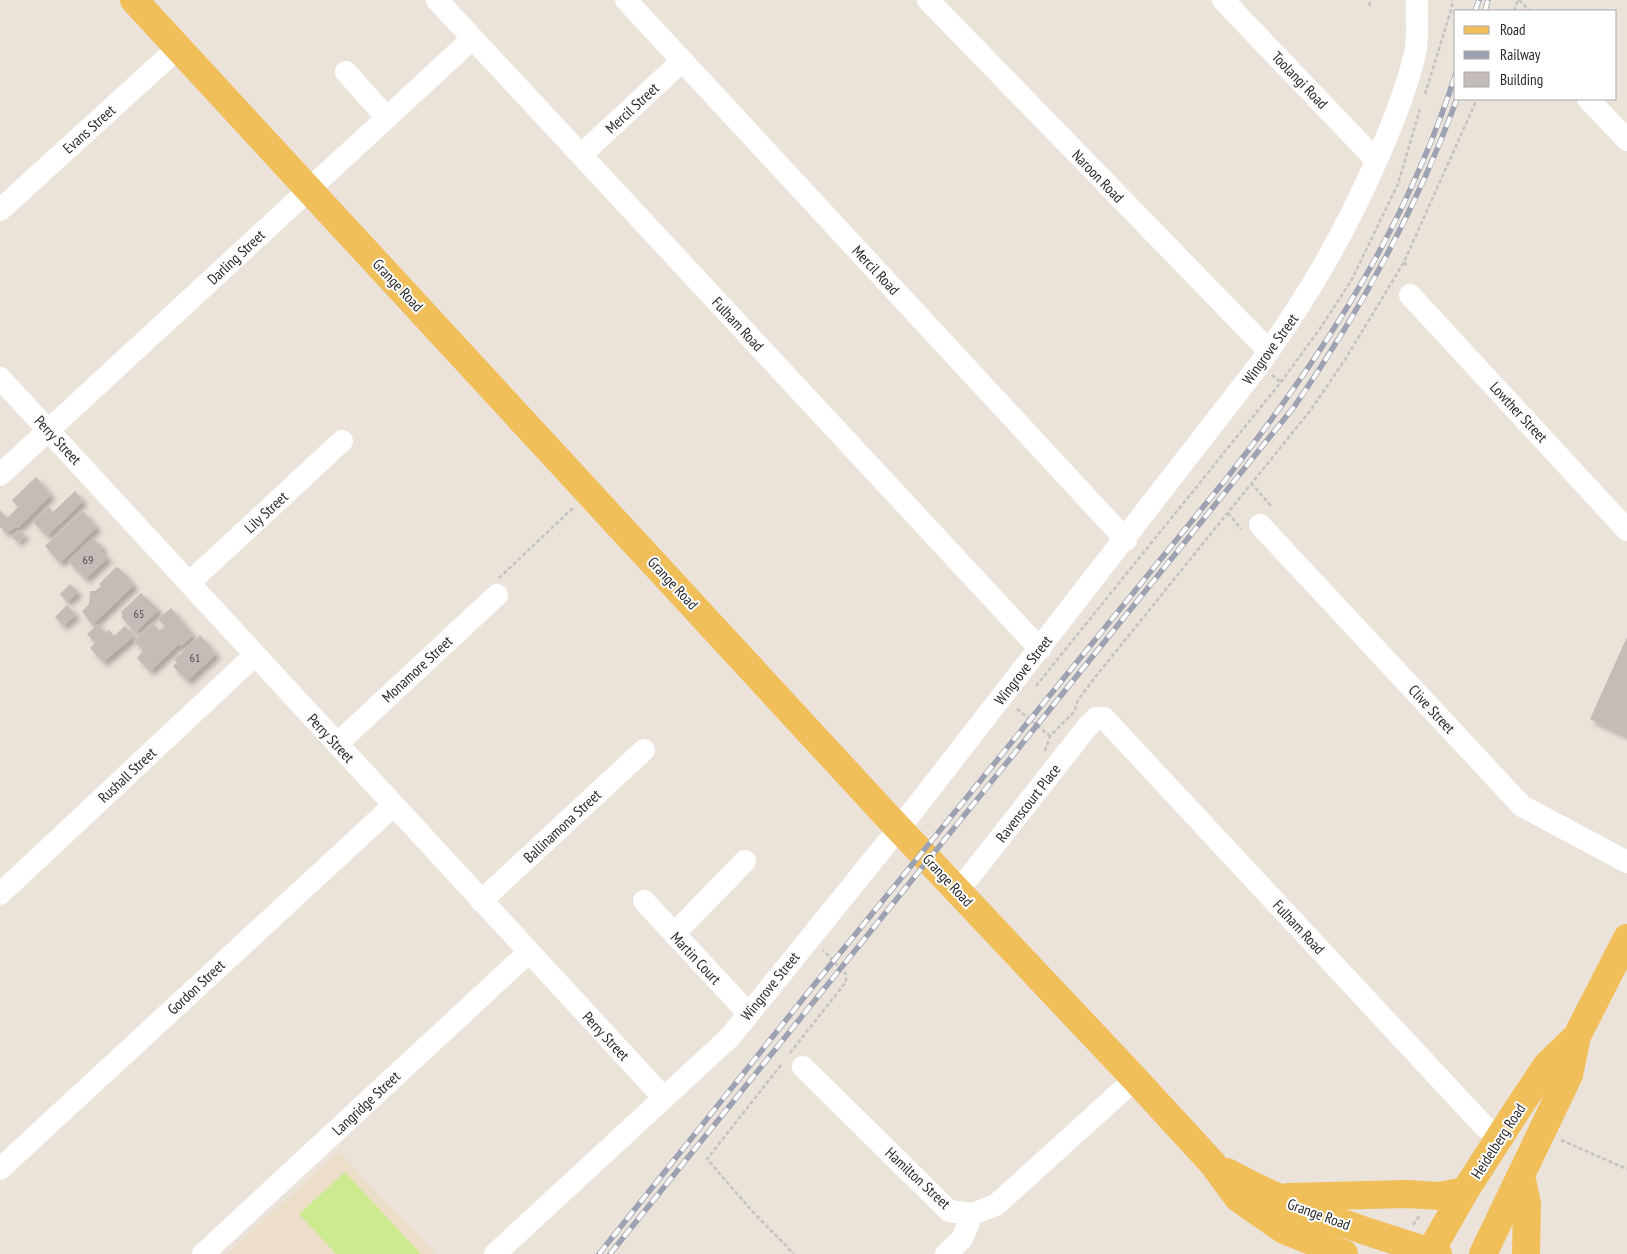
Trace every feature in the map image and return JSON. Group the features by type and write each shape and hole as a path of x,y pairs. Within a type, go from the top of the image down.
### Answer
{"main road":[{"name":"Grange Road","path":"134,0 907,837 1135,1079 1213,1164 1238,1198 1284,1230 1344,1254"},
{"name":"Heidelberg Road","path":"1483,1254 1569,1075 1577,1036 1627,938"},
{"name":"Heidelberg Road","path":"1433,1253 1465,1191 1547,1065 1577,1036"},
{"name":"Grange Road","path":"1213,1164 1274,1197 1433,1253"},
{"path":"1521,1175 1527,1204 1524,1236 1526,1254"},
{"path":"1274,1197 1397,1194 1439,1196 1465,1191"}],"street":[{"name":"Fulham Road","path":"437,0 1040,649"},
{"name":"Mercil Road","path":"626,0 1126,540"},
{"name":"Naroon Road","path":"928,0 1269,351"},
{"name":"Toolangi Road","path":"1223,0 1376,160"},
{"name":"Wingrove Street","path":"495,1254 730,1037 748,1013 907,837 1040,649 1126,540 1269,351 1305,300 1335,248 1399,109 1416,51 1417,0"},
{"name":"Darling Street","path":"0,475 472,39"},
{"name":"Evans Street","path":"0,210 178,47"},
{"name":"Mercil Street","path":"581,155 682,61"},
{"path":"346,72 387,118"},
{"path":"1589,100 1627,140"},
{"name":"Lowther Street","path":"1410,295 1627,530"},
{"name":"Perry Street","path":"0,378 254,656 664,1098"},
{"name":"Lily Street","path":"189,583 342,441"},
{"name":"Clive Street","path":"1266,516 1522,806 1627,862"},
{"name":"Monamore Street","path":"337,744 497,587"},
{"name":"Rushall Street","path":"0,894 254,656"},
{"name":"Fulham Road","path":"1100,718 1108,720 1484,1126 1500,1137"},
{"name":"Ravenscourt Place","path":"955,887 970,876 1088,726 1100,718"},
{"name":"Ballinamona Street","path":"481,901 644,750"},
{"name":"Gordon Street","path":"0,1169 393,806"},
{"path":"674,934 745,861"},
{"name":"Martin Court","path":"644,901 748,1013"},
{"name":"Langridge Street","path":"203,1254 529,952"},
{"name":"Hamilton Street","path":"803,1067 949,1210 972,1214"},
{"path":"946,1254 962,1239 972,1214 996,1205 1135,1079"}],"path":[{"path":"1369,6 1371,0"},
{"path":"1519,0 1529,10"},
{"path":"1044,749 1050,736 1074,712 1078,700 1096,676 1320,398 1351,351 1404,262 1476,100"},
{"path":"1404,262 1407,266"},
{"path":"1252,484 1266,516"},
{"path":"497,587 574,507"},
{"path":"1017,709 1050,736"},
{"path":"794,1254 752,1211 707,1159 846,982 846,974 823,950"},
{"path":"781,1064 786,1069 803,1067"},
{"path":"1558,1139 1627,1169"}],"shaded area":[{"path":"339,1152 436,1254 227,1254"}],"green space":[{"path":"345,1172 421,1254 336,1254 299,1214"}],"building":[{"path":"36,477 51,495 18,528 17,526 6,533 0,527 0,510 7,518 18,507 12,500"},
{"path":"75,491 83,501 48,535 45,534 33,522 49,507 53,512"},
{"path":"83,511 97,527 60,563 45,546"},
{"path":"20,530 25,535 17,542 12,537"},
{"path":"93,538 103,548 100,550 108,558 85,579 68,561"},
{"path":"116,567 134,585 92,625 82,611 89,604 90,591 95,591 101,586 99,584"},
{"path":"70,584 78,592 67,602 60,594"},
{"path":"141,593 159,610 135,632 121,617 123,615 121,612"},
{"path":"67,605 76,615 63,626 55,617"},
{"path":"171,608 193,635 181,646 179,644 150,671 137,658 143,651 134,641 153,623 160,631 165,626 158,619"},
{"path":"98,624 106,633 109,630 114,636 125,626 134,636 103,662 90,648 95,643 87,634"},
{"path":"200,635 216,654 187,681 173,666 177,662 174,660"},
{"path":"1627,637 1627,736 1590,719"}],"railway":[{"path":"1475,10 1479,0"},
{"path":"1485,10 1488,0"},
{"path":"599,1254 810,990 1263,431 1330,335 1388,236 1413,184 1454,79"},
{"path":"610,1254 1294,407 1342,334 1385,258 1424,180 1457,100"}]}
